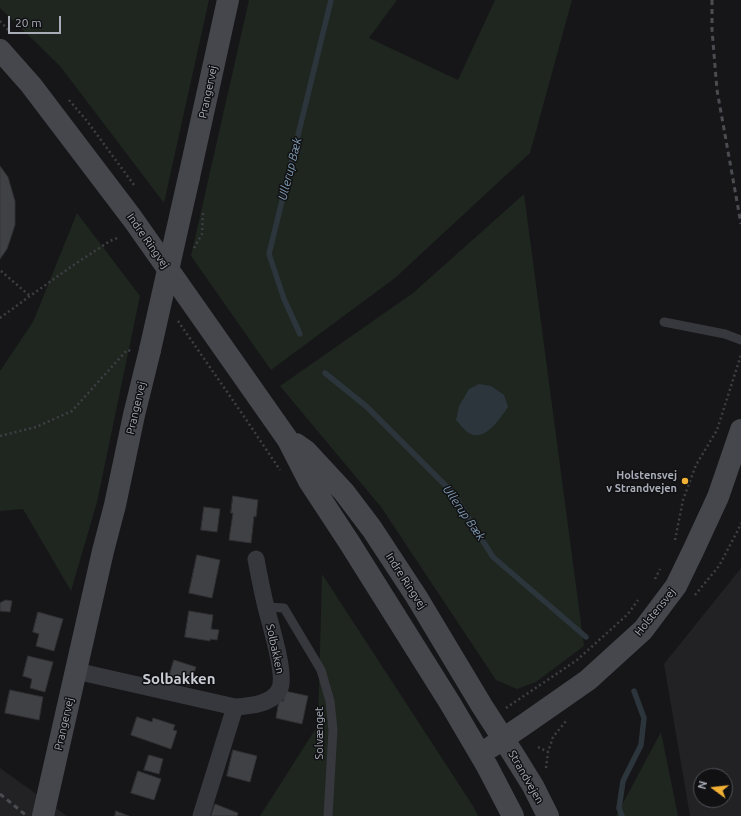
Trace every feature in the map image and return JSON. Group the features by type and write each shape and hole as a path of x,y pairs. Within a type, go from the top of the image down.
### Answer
{"street":[{"name":"Prangervej","path":"43,816 103,551 115,505 134,415 150,352 228,0"},
{"name":"Indre Ringvej","path":"0,50 31,85 132,218 288,440 309,481 450,703 480,754"},
{"name":"Holstensvej","path":"480,754 588,680 643,630 676,586 718,497 741,430"},
{"name":"Indre Ringvej","path":"288,440 306,451 344,492 372,529 416,596 503,738"},
{"name":"Solbakken","path":"76,671 235,707 256,705 273,697 281,687 282,670 266,607 256,559"},
{"path":"201,816 235,707"},
{"name":"Strandvejen","path":"503,738 529,780 548,816"},
{"path":"480,754 513,816"}],"lane":[{"path":"664,322 725,334 741,340"},
{"name":"Solvænget","path":"266,607 284,608 321,670 330,701 333,730 328,816"}],"path":[{"path":"193,250 202,234 203,212"},
{"path":"0,318 110,241 120,237 115,231"},
{"path":"1,271 30,296"},
{"path":"176,318 283,475"},
{"path":"0,436 36,427 72,411 127,350 150,352"},
{"path":"674,542 683,500 696,465 717,430 741,355"},
{"path":"654,580 661,568"},
{"path":"504,710 577,660 628,614 641,597"},
{"path":"546,770 548,752 553,737 569,716"},
{"path":"538,746 548,752"}],"shaded area":[{"path":"0,0 209,0 164,203 60,66 0,8"},
{"path":"249,0 397,0 369,38 458,80 495,0 572,0 530,153 395,278 271,370 191,256"},
{"path":"524,194 584,646 536,682 517,689 496,680 381,507 280,386 413,293"},
{"path":"77,213 140,296 97,502 71,591 23,509 0,511 0,371 33,322"},
{"path":"479,384 491,386 504,395 508,407 494,426 489,430 479,435 473,435 466,431 456,420 459,406 469,389"},
{"path":"741,568 741,816 690,816 664,664"},
{"path":"322,574 473,806 478,816 260,816 318,725"},
{"path":"661,732 678,816 616,816"},
{"path":"0,768 67,816 0,816"}],"building":[{"path":"0,166 8,177 15,201 15,225 7,249 0,259"},
{"path":"233,496 258,500 256,517 254,516 251,543 229,540 233,513 231,513"},
{"path":"204,507 220,509 217,532 201,530"},
{"path":"197,555 220,560 212,598 189,593"},
{"path":"6,600 12,601 10,612 0,611 0,603"},
{"path":"189,611 213,615 211,629 219,630 217,640 210,639 210,641 185,637"},
{"path":"38,612 63,619 54,651 36,646 39,634 33,632"},
{"path":"28,656 53,662 45,692 30,688 32,679 23,676"},
{"path":"174,660 196,667 190,686 168,680"},
{"path":"10,690 43,697 39,720 5,713"},
{"path":"285,691 308,696 302,724 276,718 279,700 283,701"},
{"path":"137,717 152,722 153,718 175,725 173,730 177,731 171,749 131,735"},
{"path":"233,750 257,756 250,782 227,776"},
{"path":"149,755 163,759 159,774 144,770"},
{"path":"138,771 161,779 154,800 131,793"},
{"path":"215,804 238,813 237,816 211,816"},
{"path":"116,811 129,816 115,816"}],"waterway":[{"name":"Ullerup Bæk","path":"300,334 284,299 269,254 331,0"},
{"name":"Ullerup Bæk","path":"325,373 367,407 452,492 493,557 586,637"},
{"name":"Ullerup Bæk","path":"622,816 619,808 623,781 641,745 644,718 634,691"}],"railway":[{"path":"712,0 712,30 717,90 741,224"},
{"path":"0,794 27,816"}],"place":[{"name":"Holstensvej v Strandvejen","path":"685,481"}],"district":[{"name":"Solbakken","path":"179,679"}]}
